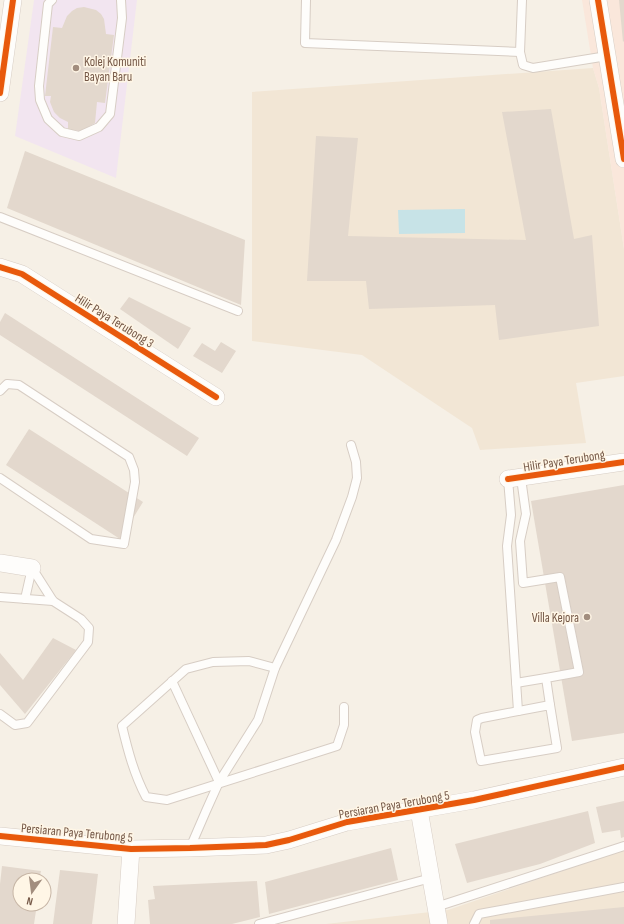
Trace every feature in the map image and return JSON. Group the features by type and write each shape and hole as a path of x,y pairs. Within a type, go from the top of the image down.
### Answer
{"street":[{"path":"0,93 13,0"},
{"path":"598,0 607,56 618,84 624,159"},
{"name":"Hilir Paya Terubong 3","path":"0,267 22,274 216,397"},
{"name":"Hilir Paya Terubong","path":"514,478 624,462"},
{"path":"0,563 32,568"},
{"name":"Persiaran Paya Terubong 5","path":"0,836 131,849 266,846 347,822 474,800 624,767"},
{"path":"419,810 439,924"},
{"path":"126,924 131,849"}],"lane":[{"path":"52,0 48,4 39,86 40,100 48,119 62,132 79,136 99,127 110,114 122,18 121,0"},
{"path":"306,0 305,43 520,52"},
{"path":"522,0 520,52 524,65 533,68 607,56"},
{"path":"0,217 238,311"},
{"path":"0,391 7,384 19,385 129,457 134,470 135,482 124,544 91,539 0,478"},
{"path":"190,848 219,782 258,720 274,668 336,540 352,498 357,478 356,462 351,445"},
{"path":"514,478 526,514 520,541 523,584 560,577 579,672 516,683"},
{"path":"514,478 508,546 518,711"},
{"path":"25,599 32,568"},
{"path":"0,714 15,725 27,723 88,642 89,628 81,619 53,601 32,568"},
{"path":"0,597 53,601"},
{"path":"274,668 249,661 213,662 186,669 122,726 128,753 138,781 146,797 166,800 219,782 337,746 344,725 344,707"},
{"path":"546,678 558,748 481,761 475,732 478,720 550,705"},
{"path":"172,681 219,782"},
{"path":"436,907 624,846"},
{"path":"259,924 431,878"},
{"path":"474,924 479,914 624,887"}],"shaded area":[{"name":"Kolej Komuniti Bayan Baru","path":"34,0 137,0 116,178 15,136"},
{"path":"582,0 624,0 624,249 599,88 593,68"},
{"path":"593,68 599,88 624,249 624,376 576,383 586,443 480,450 472,428 362,355 252,341 252,92"},
{"path":"624,850 624,924 326,924 448,910"}],"water":[{"path":"465,209 465,233 399,234 398,210"}],"building":[{"path":"619,0 624,0 623,42"},
{"path":"84,7 96,10 101,14 104,19 106,34 114,35 105,103 97,102 95,123 81,131 68,130 68,122 60,118 54,112 50,102 51,96 45,96 53,27 62,28 67,16 72,11 77,8"},
{"path":"551,109 574,239 592,235 599,326 499,340 495,305 369,309 366,281 307,281 316,136 358,138 348,236 526,240 502,112"},
{"path":"25,151 245,240 241,305 7,208"},
{"path":"129,297 191,328 178,349 120,309"},
{"path":"5,313 199,438 187,456 0,335 0,322"},
{"path":"221,342 236,351 222,373 193,356 202,343 215,351"},
{"path":"29,429 143,502 120,539 6,465"},
{"name":"Villa Kejora","path":"624,485 624,733 572,741 531,501"},
{"path":"53,638 76,650 25,714 0,685 0,653 23,680"},
{"path":"624,801 624,837 621,838 620,830 602,833 596,807"},
{"path":"588,811 595,843 540,864 467,883 455,844"},
{"path":"391,848 398,880 269,914 265,882"},
{"path":"2,866 41,871 12,872 12,912 36,912 34,924 0,924 0,884"},
{"path":"60,870 98,874 92,924 53,924"},
{"path":"257,881 260,917 232,924 150,924 148,900 155,899 153,886"},
{"path":"624,907 624,924 490,924 490,920"}],"cycle path":[{"path":"0,93 13,0"},
{"path":"598,0 624,159"},
{"path":"0,267 22,274 216,397"},
{"path":"508,479 624,462"},
{"path":"0,836 131,849 266,845 289,840 347,822 474,800 624,767"}],"place":[{"name":"Kolej Komuniti Bayan Baru","path":"76,68"},
{"name":"Villa Kejora","path":"587,617"}]}
